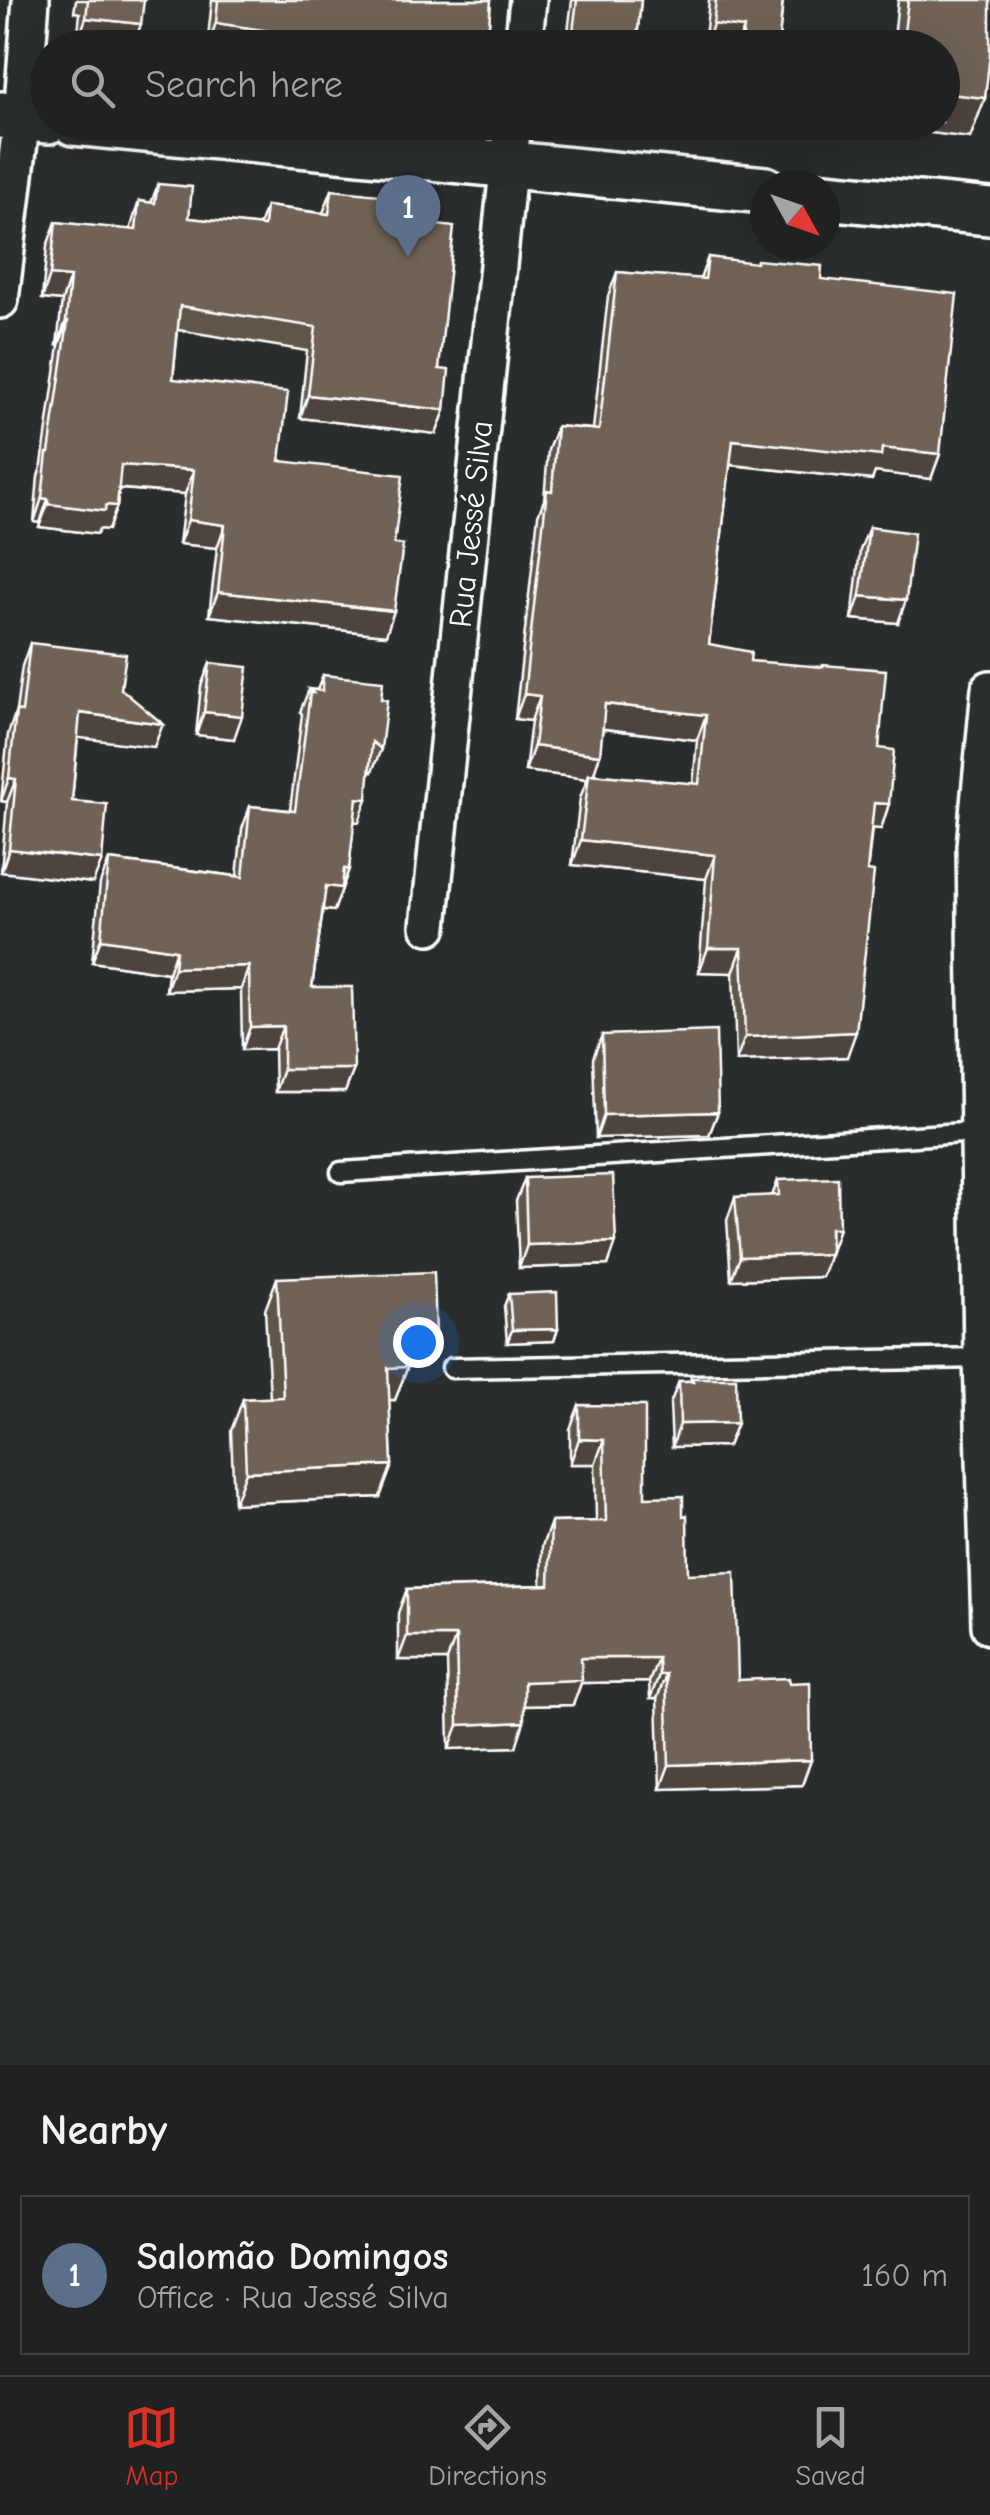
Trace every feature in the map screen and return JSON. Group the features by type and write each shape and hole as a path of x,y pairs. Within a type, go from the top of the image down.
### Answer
{"street":[{"path":"0,300 23,118 31,0"},
{"path":"524,30 528,0"},
{"path":"449,140 511,143 750,187"},
{"name":"Rua Jessé Silva","path":"429,926 511,143"},
{"path":"840,197 990,212"},
{"path":"990,689 975,846 990,1626"}],"lane":[{"path":"341,1172 979,1132"},
{"path":"452,1368 982,1358"}],"building":[{"path":"88,0 144,0 141,24 86,18"},
{"path":"218,0 491,0 488,30 263,30 216,23"},
{"path":"577,0 641,0 638,30 573,30"},
{"path":"716,0 783,0 780,30 744,30 713,24"},
{"path":"908,0 990,0 985,98 960,95 960,30 904,30"},
{"path":"158,184 192,187 189,218 264,226 266,206 329,214 332,190 400,197 397,220 454,227 439,369 449,370 445,410 308,395 316,327 180,306 173,379 288,392 280,461 403,475 394,544 403,545 394,611 218,592 225,525 188,520 194,470 121,465 117,506 106,505 105,511 48,504 48,499 42,498 68,321 70,277 50,275 56,222 136,230 139,201 155,203"},
{"path":"708,257 822,266 821,279 957,294 940,454 882,448 881,456 733,440 709,644 751,652 750,661 886,670 879,748 894,750 889,804 874,803 867,871 874,872 856,1032 745,1037 742,948 708,948 715,855 581,840 589,774 699,784 706,715 605,704 600,755 534,746 540,696 524,694 557,426 599,430 617,272 705,279"},
{"path":"869,527 914,533 906,600 860,596"},
{"path":"30,643 126,654 121,689 163,724 80,713 72,801 107,804 102,860 9,849 16,779 9,778 16,711 22,712"},
{"path":"210,663 248,667 242,716 204,712"},
{"path":"323,675 383,681 381,699 387,700 381,749 372,742 367,799 357,798 349,869 344,869 342,888 326,886 312,987 352,987 354,1069 283,1069 283,1026 250,1027 249,966 174,968 176,950 101,939 109,860 243,877 250,806 295,811 313,693 309,689 322,691"},
{"path":"716,1031 718,1112 604,1115 602,1035"},
{"path":"613,1175 616,1242 527,1245 525,1178"},
{"path":"838,1178 839,1228 830,1228 830,1254 740,1257 735,1197 779,1195 778,1180"},
{"path":"434,1272 436,1334 410,1334 411,1358 406,1358 406,1367 388,1368 392,1465 246,1472 243,1399 283,1397 277,1278"},
{"path":"557,1292 558,1329 512,1330 509,1294"},
{"path":"691,1378 736,1378 737,1423 680,1424 679,1381 693,1381"},
{"path":"579,1405 645,1406 645,1497 683,1496 688,1574 735,1572 738,1680 789,1678 790,1683 810,1682 811,1760 669,1765 666,1674 659,1675 658,1658 581,1658 582,1680 524,1682 524,1722 458,1725 456,1636 407,1636 407,1589 549,1585 551,1522 606,1521 604,1440 579,1439"}],"place":[{"name":"Salomão Domingos","path":"408,257"}]}
